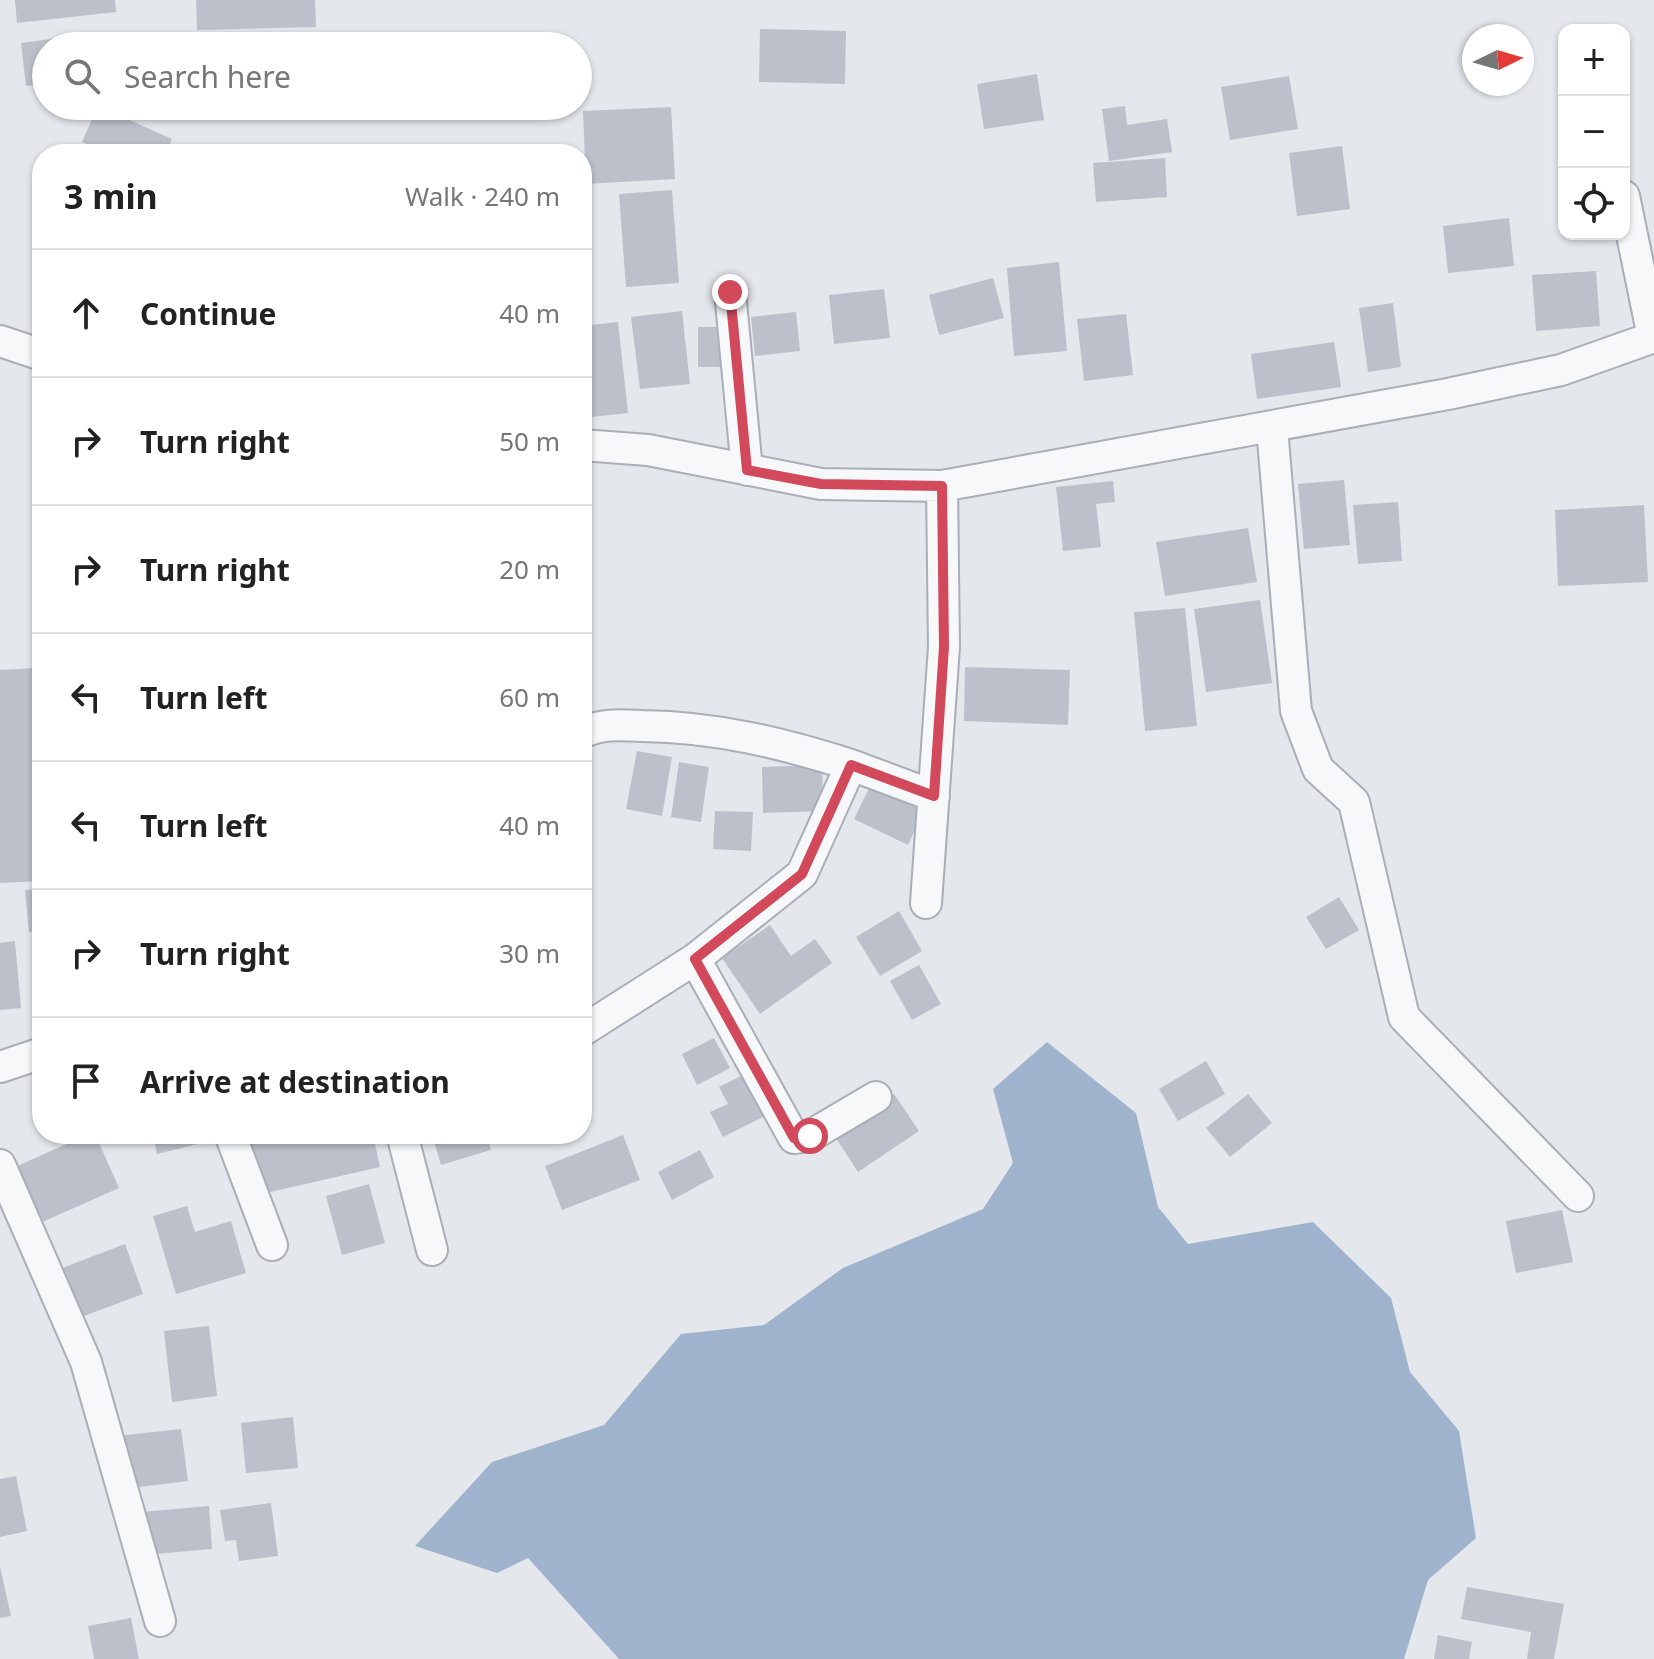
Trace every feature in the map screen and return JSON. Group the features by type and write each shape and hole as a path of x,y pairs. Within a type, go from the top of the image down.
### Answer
{"street":[{"path":"592,446 648,450 821,484 942,486 1272,428 1561,370 1653,337 1630,225"},
{"path":"730,292 747,470"},
{"path":"0,341 32,352"},
{"path":"1272,428 1296,711 1318,769 1354,802 1404,1017 1578,1196"},
{"path":"926,903 944,647 942,486"},
{"path":"592,728 598,725 685,726 770,740 851,765 934,796"},
{"path":"592,1025 695,959 802,874 851,765"},
{"path":"695,959 794,1138 810,1136 876,1097"},
{"path":"0,1067 32,1056"},
{"path":"234,1144 272,1245"},
{"path":"405,1144 432,1250"},
{"path":"0,1165 86,1362 160,1621"}],"water":[{"path":"1047,1042 1136,1113 1158,1207 1188,1244 1313,1222 1391,1298 1410,1372 1459,1431 1476,1538 1428,1580 1404,1659 619,1659 528,1558 497,1573 415,1546 492,1462 604,1425 681,1334 764,1325 843,1268 983,1209 1013,1163 993,1089"}],"building":[{"path":"15,0 115,0 116,12 17,23"},
{"path":"196,0 315,0 316,27 197,30"},
{"path":"760,29 846,31 845,84 759,82"},
{"path":"32,41 32,85 26,86 21,43"},
{"path":"1037,74 1044,120 984,129 977,84"},
{"path":"1289,76 1298,129 1230,140 1221,87"},
{"path":"1125,106 1127,125 1167,119 1172,152 1109,161 1102,109"},
{"path":"671,107 675,179 592,184 592,144 584,144 583,120 592,120 592,111"},
{"path":"92,120 129,120 172,139 170,144 82,142"},
{"path":"1342,146 1350,209 1297,216 1289,153"},
{"path":"1165,158 1167,197 1096,202 1093,163"},
{"path":"672,190 679,283 626,287 619,194"},
{"path":"1509,218 1514,266 1448,273 1443,226"},
{"path":"1059,262 1067,351 1014,356 1007,268"},
{"path":"1596,271 1600,326 1536,331 1532,275"},
{"path":"993,278 1004,318 939,335 929,295"},
{"path":"884,289 890,338 834,344 829,295"},
{"path":"1393,303 1401,367 1368,372 1359,308"},
{"path":"682,311 690,384 640,389 631,317"},
{"path":"796,312 800,351 755,356 751,317"},
{"path":"1126,314 1133,375 1084,381 1077,319"},
{"path":"618,322 628,413 592,417 592,325"},
{"path":"698,327 732,327 731,367 698,367"},
{"path":"1334,342 1341,387 1257,399 1251,354"},
{"path":"1344,480 1350,545 1304,549 1298,484"},
{"path":"1113,481 1115,502 1096,504 1101,547 1063,551 1056,487"},
{"path":"1398,502 1402,561 1358,564 1353,505"},
{"path":"1644,505 1648,582 1558,586 1555,510"},
{"path":"1248,528 1257,582 1165,596 1156,542"},
{"path":"1260,600 1272,683 1206,692 1194,609"},
{"path":"1185,608 1197,726 1145,731 1134,612"},
{"path":"965,667 1070,670 1068,725 964,721"},
{"path":"32,668 32,881 0,883 0,670"},
{"path":"637,751 672,757 662,816 626,809"},
{"path":"679,762 709,767 701,822 671,817"},
{"path":"822,765 823,811 763,813 762,767"},
{"path":"871,784 924,810 908,845 854,819"},
{"path":"715,811 753,812 751,851 713,849"},
{"path":"25,890 32,890 32,932 29,932"},
{"path":"1339,897 1359,930 1326,949 1306,917"},
{"path":"899,911 922,951 880,976 856,937"},
{"path":"770,925 791,956 815,939 832,963 760,1014 722,958"},
{"path":"15,941 21,1008 0,1010 0,943"},
{"path":"919,965 941,1004 912,1020 890,981"},
{"path":"714,1038 730,1068 697,1085 682,1054"},
{"path":"1206,1061 1225,1094 1178,1121 1159,1089"},
{"path":"745,1074 765,1116 723,1137 710,1112 728,1104 719,1087"},
{"path":"894,1094 919,1131 858,1172 834,1135"},
{"path":"1248,1094 1272,1123 1230,1157 1206,1128"},
{"path":"623,1135 640,1180 562,1210 545,1166"},
{"path":"67,1144 99,1144 119,1188 40,1223 15,1167"},
{"path":"155,1144 198,1144 157,1154"},
{"path":"246,1144 375,1144 380,1167 257,1195"},
{"path":"435,1144 490,1144 491,1150 441,1165"},
{"path":"700,1150 714,1177 672,1200 658,1172"},
{"path":"369,1184 385,1243 342,1255 326,1196"},
{"path":"187,1206 195,1232 231,1221 246,1273 176,1294 153,1216"},
{"path":"1562,1210 1573,1262 1516,1273 1506,1221"},
{"path":"125,1244 143,1294 76,1319 57,1270"},
{"path":"209,1326 217,1396 172,1402 164,1331"},
{"path":"293,1417 298,1468 246,1473 241,1423"},
{"path":"181,1429 188,1481 122,1489 116,1436"},
{"path":"16,1476 27,1531 0,1537 0,1479"},
{"path":"271,1503 278,1556 239,1561 236,1540 225,1541 220,1510"},
{"path":"209,1506 212,1549 144,1555 141,1512"},
{"path":"0,1567 11,1616 0,1618"},
{"path":"1467,1587 1564,1604 1554,1659 1527,1659 1531,1632 1461,1619"},
{"path":"131,1618 139,1659 94,1659 88,1626"},
{"path":"1438,1635 1472,1642 1469,1659 1434,1659"}],"route":[{"path":"730,292 747,470 821,484 942,486 944,647 934,796 851,765 802,874 695,959 794,1138 810,1136"}]}
